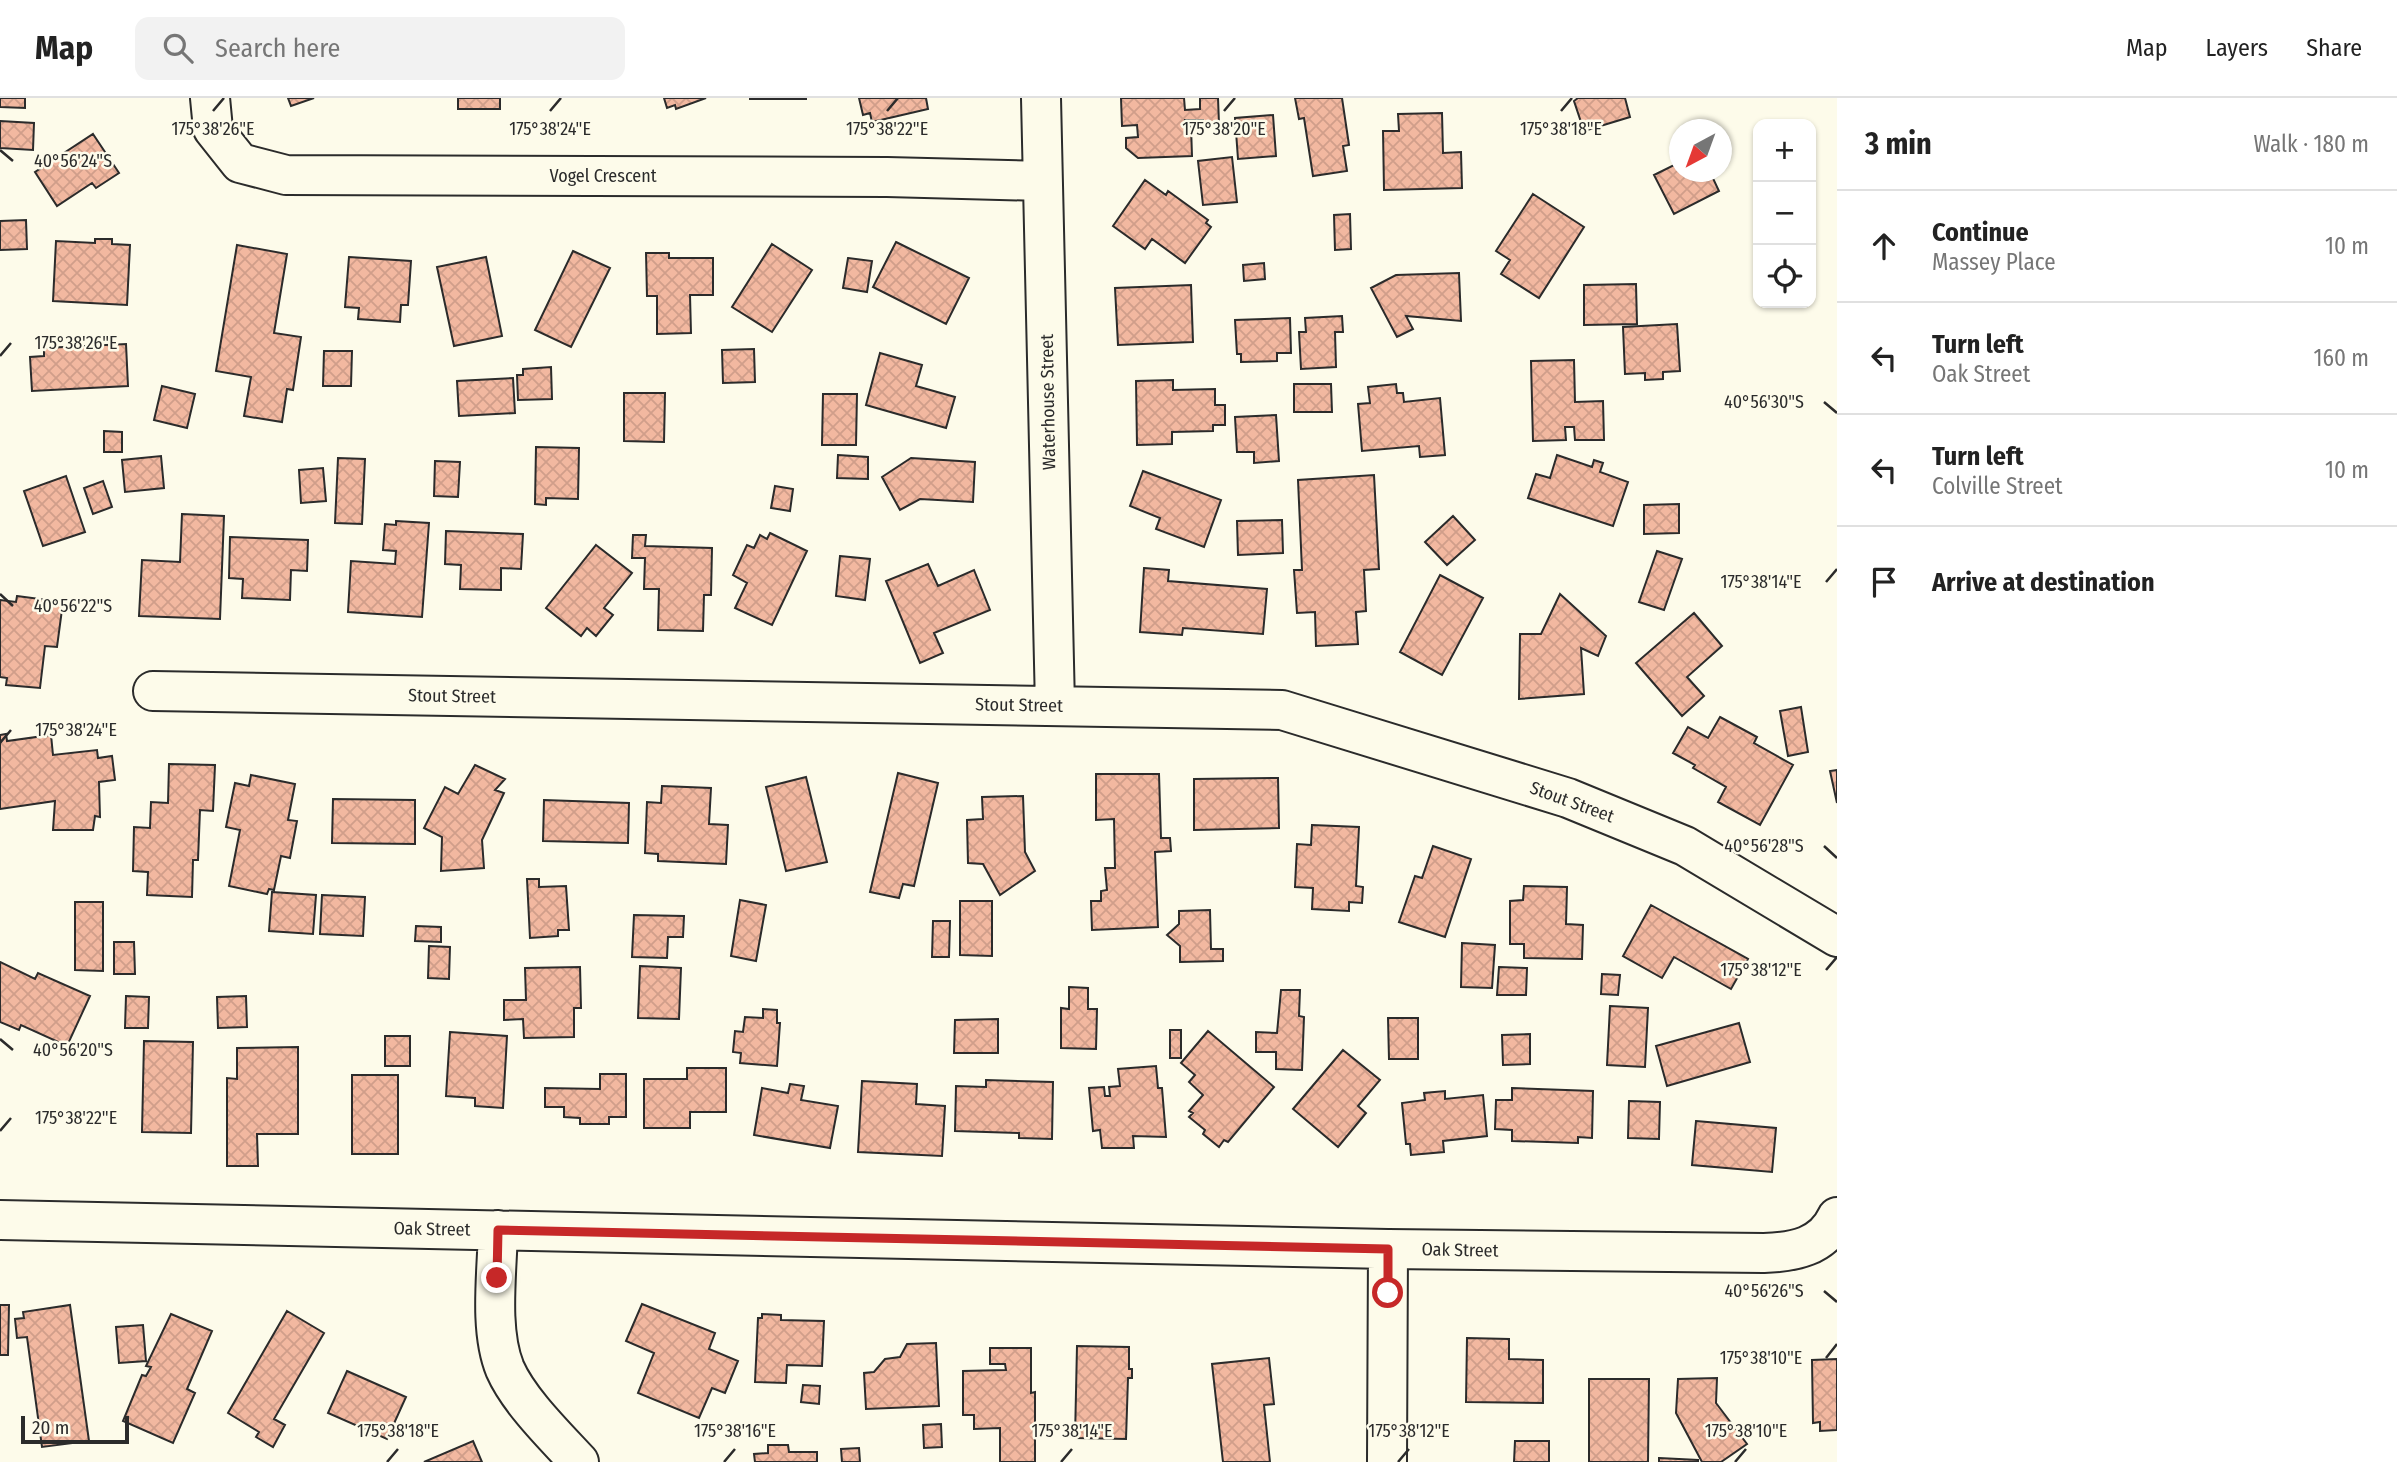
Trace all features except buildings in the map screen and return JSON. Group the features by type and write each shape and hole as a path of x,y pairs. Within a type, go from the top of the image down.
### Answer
{"street":[{"name":"Vogel Crescent","path":"210,98 213,129 240,163 286,175 873,177 1042,181"},
{"name":"Waterhouse Street","path":"1041,98 1055,706"},
{"name":"Stout Street","path":"153,691 1282,710 1568,798 1685,846 1837,937"},
{"name":"Oak Street","path":"0,1220 1388,1249 1787,1252 1808,1246 1831,1226"},
{"path":"498,1230 496,1335 506,1370 531,1409 579,1462"},
{"path":"1387,1462 1388,1249"}],"route":[{"path":"497,1278 498,1230 1388,1249 1388,1293"}]}
